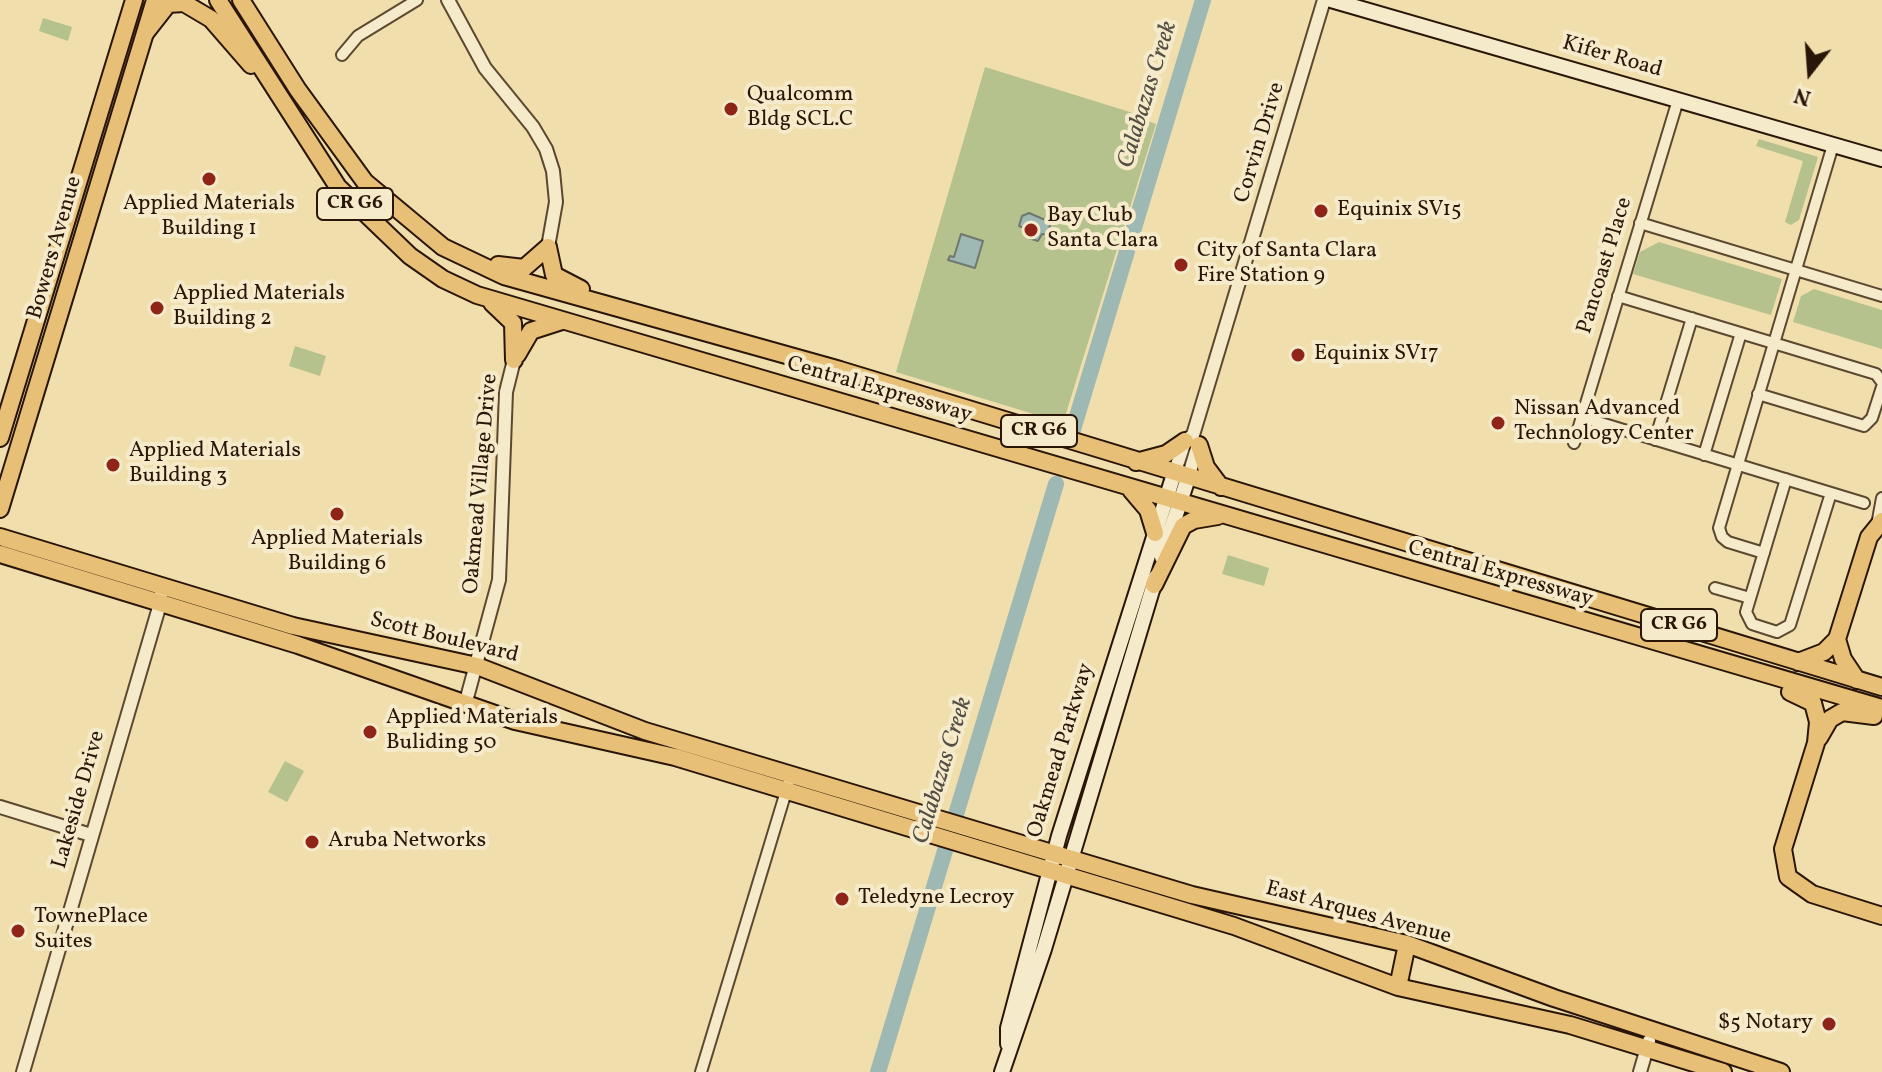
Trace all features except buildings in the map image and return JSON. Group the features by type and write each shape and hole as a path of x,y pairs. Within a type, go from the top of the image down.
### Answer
{"main road":[{"name":"Bowers Avenue","path":"0,438 134,0"},
{"name":"Bowers Avenue","path":"0,509 155,0"},
{"name":"Central Expressway","path":"218,0 338,187 410,256 443,279 477,295 1882,708"},
{"name":"Kifer Road","path":"1331,0 1882,159"},
{"path":"146,32 168,4 179,2 193,6 211,19 272,87"},
{"name":"Central Expressway","path":"246,3 316,115 365,182 393,209 443,247 504,276 855,375 1882,687"},
{"path":"393,209 474,258 498,265 524,268 548,247"},
{"path":"548,247 551,269 561,281 666,315 683,327"},
{"path":"477,295 511,318 515,333 514,360"},
{"path":"514,360 531,331 567,320"},
{"path":"1134,462 1166,454 1192,440 1221,487"},
{"name":"Oakmead Parkway","path":"1002,1072 1008,1028 1154,585 1181,476"},
{"path":"1130,488 1148,510 1155,533"},
{"name":"Oakmead Parkway","path":"1060,864 1155,533 1173,501"},
{"path":"1154,585 1183,526 1194,520 1222,515"},
{"path":"1798,662 1824,652 1837,639 1869,537 1879,523"},
{"name":"Scott Boulevard","path":"0,537 293,626 477,666 788,783"},
{"name":"Scott Boulevard","path":"0,554 298,645 515,721 630,744 788,783 963,835"},
{"path":"1626,635 1654,650 1807,699 1818,716 1816,743 1783,849 1783,866 1791,881 1804,891 1882,916"},
{"path":"1837,639 1843,659 1857,680"},
{"path":"1816,743 1835,715 1849,712 1882,717"},
{"name":"East Arques Avenue","path":"963,835 1060,864 1398,987 1570,1025 1723,1072"},
{"name":"East Arques Avenue","path":"1060,864 1407,944 1781,1072"},
{"path":"1398,987 1407,944"}],"street":[{"path":"342,55 358,36 417,0"},
{"path":"448,0 480,61 533,127 546,149 556,202 548,247"},
{"name":"Corvin Drive","path":"1181,476 1324,0"},
{"name":"Pancoast Place","path":"1574,443 1678,100"},
{"path":"1764,553 1728,542 1720,533 1737,465 1833,145"},
{"path":"1640,223 1882,296"},
{"path":"1618,296 1876,374 1882,384 1872,418 1864,426 1758,394"},
{"path":"1655,440 1692,318"},
{"path":"1704,455 1741,333"},
{"name":"Oakmead Village Drive","path":"465,705 499,580 506,392 514,360"},
{"path":"1581,417 1864,503"},
{"path":"1786,479 1746,612 1748,621 1777,632 1788,628 1831,493"},
{"path":"1879,523 1882,498"},
{"name":"Lakeside Drive","path":"23,1072 160,604 162,586"},
{"path":"1715,588 1750,598"},
{"path":"701,1072 788,783"},
{"path":"0,807 91,835"},
{"path":"1640,1072 1653,1030"}],"green space":[{"path":"43,18 72,27 68,41 39,31"},
{"name":"Bay Club Santa Clara","path":"985,67 1146,117 1145,120 1156,124 1063,423 896,372"},
{"path":"1759,139 1818,157 1799,220 1791,225 1785,222 1803,161 1756,146"},
{"path":"1659,242 1782,279 1771,315 1633,274 1640,252"},
{"path":"1814,289 1882,310 1882,349 1793,322 1801,296"},
{"path":"295,346 326,356 320,376 289,366"},
{"path":"1228,555 1269,568 1264,586 1222,574"},
{"path":"285,761 304,771 287,802 268,792"}],"water":[{"path":"1029,213 1050,222 1049,235 1042,234 1038,241 1028,238 1029,230 1019,226 1022,216"},
{"path":"961,234 983,241 975,268 948,260 950,256 954,257"}],"waterway":[{"name":"Calabazas Creek","path":"1072,433 1203,0"},
{"name":"Calabazas Creek","path":"878,1072 1056,484"}],"place":[{"name":"Qualcomm Bldg SCL.C","path":"731,109"},
{"name":"Applied Materials Building 1","path":"209,179"},
{"name":"Equinix SV15","path":"1321,211"},
{"name":"Bay Club Santa Clara","path":"1031,230"},
{"name":"City of Santa Clara Fire Station 9","path":"1181,265"},
{"name":"Applied Materials Building 2","path":"157,308"},
{"name":"Equinix SV17","path":"1298,355"},
{"name":"Nissan Advanced Technology Center","path":"1498,423"},
{"name":"Applied Materials Building 3","path":"113,465"},
{"name":"Applied Materials Building 6","path":"337,514"},
{"name":"Applied Materials Buliding 50","path":"370,732"},
{"name":"Aruba Networks","path":"312,842"},
{"name":"Teledyne Lecroy","path":"842,899"},
{"name":"TownePlace Suites","path":"18,931"},
{"name":"$5 Notary","path":"1829,1024"}]}
